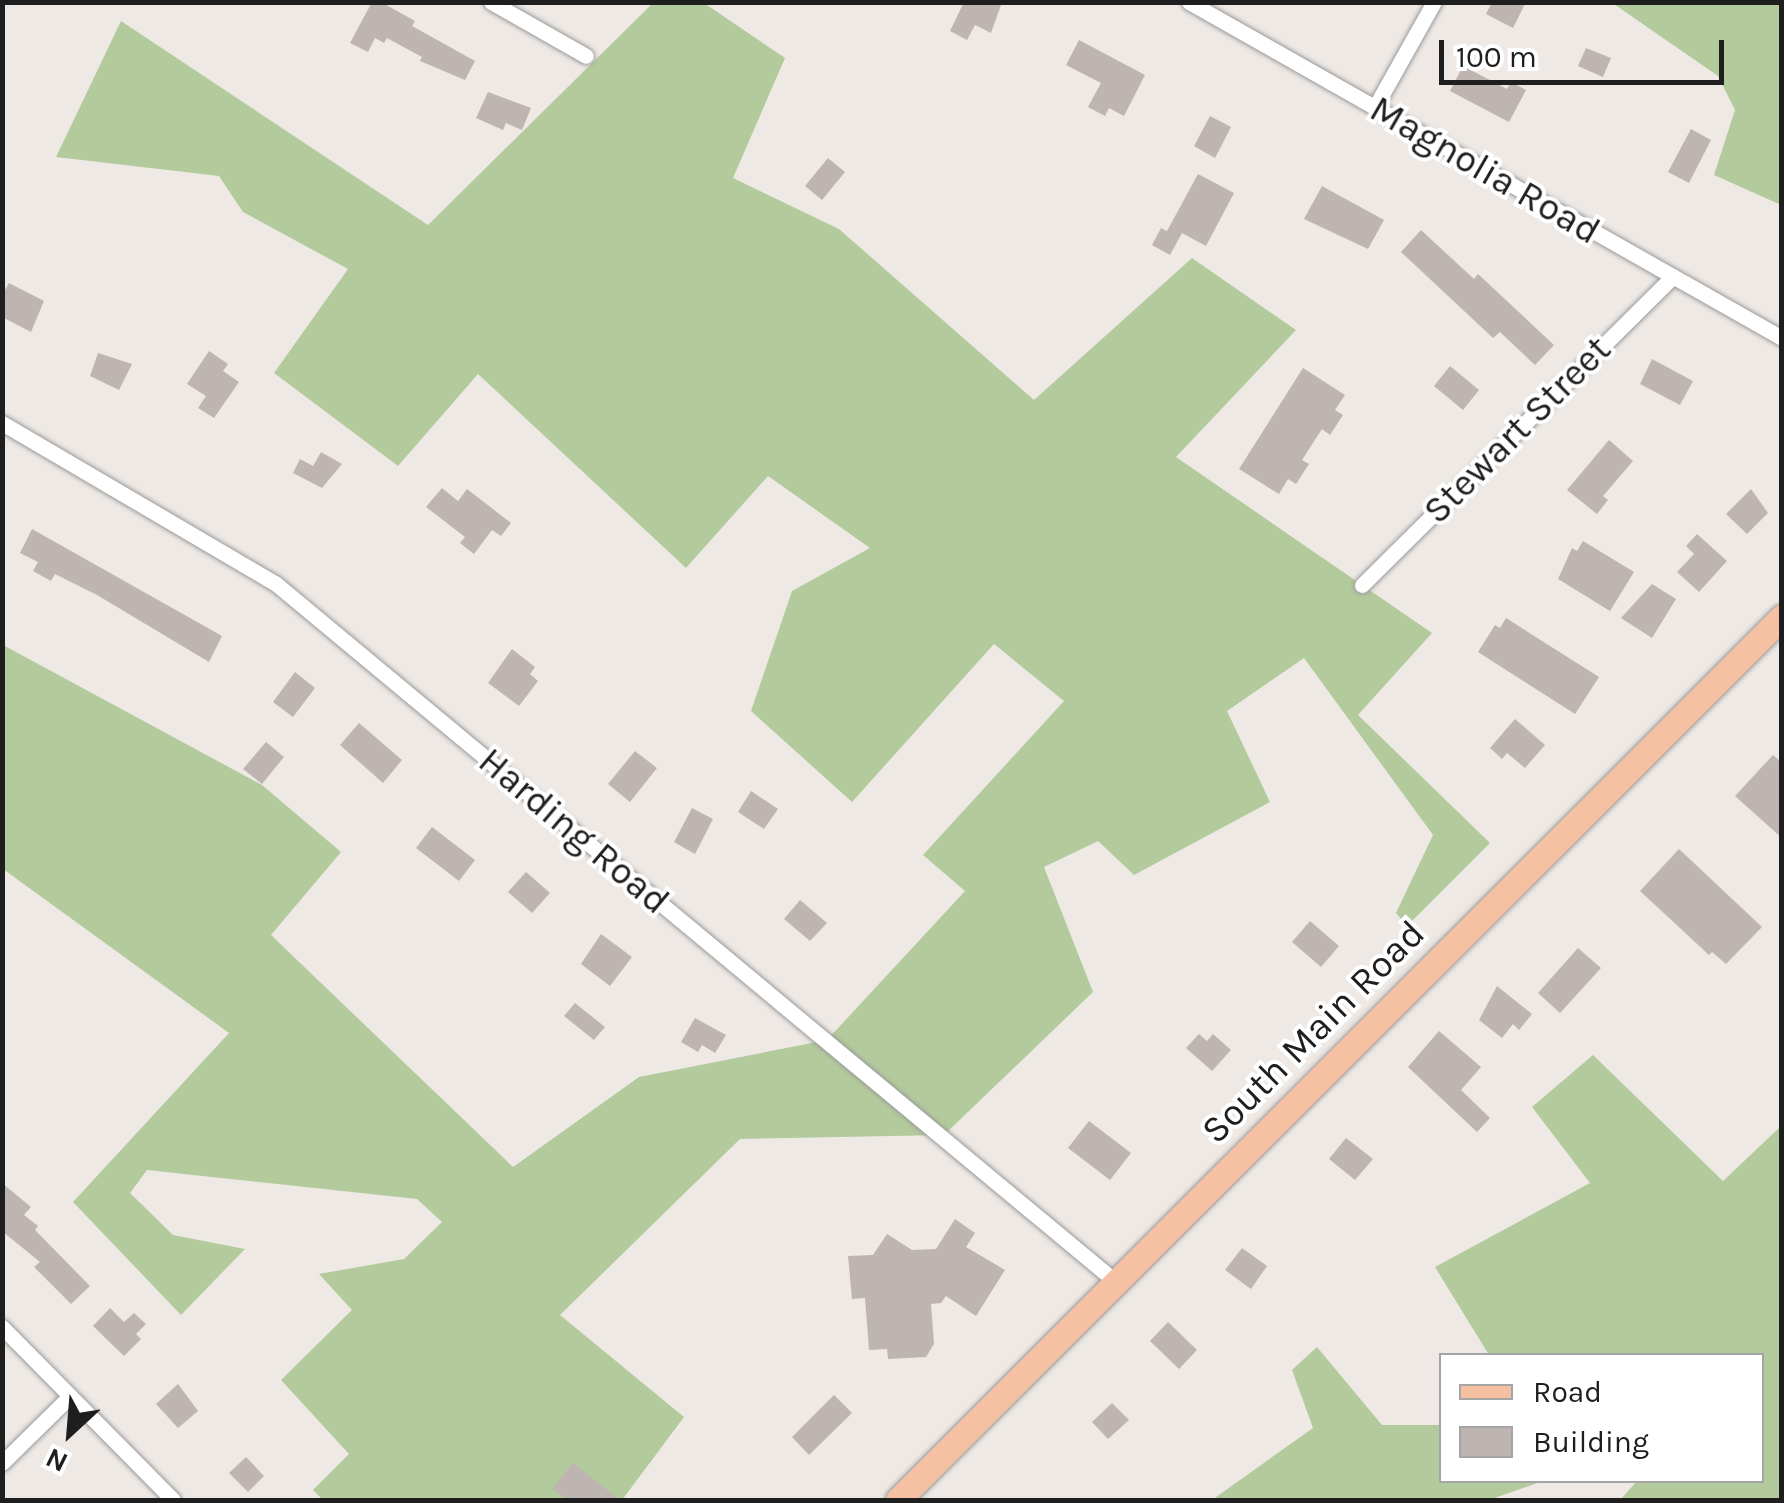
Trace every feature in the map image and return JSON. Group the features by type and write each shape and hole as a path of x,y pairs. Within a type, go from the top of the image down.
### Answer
{"main road":[{"name":"South Main Road","path":"898,1500 1782,618"}],"street":[{"path":"491,2 586,56"},
{"name":"Magnolia Road","path":"1189,2 1782,338"},
{"path":"1374,107 1434,2"},
{"name":"Stewart Street","path":"1362,584 1673,276"},
{"name":"Harding Road","path":"2,423 275,584 1116,1282"},
{"path":"2,1328 173,1500"},
{"path":"2,1463 70,1396"}],"green space":[{"path":"654,2 704,3 785,58 733,178 839,229 1034,400 1192,258 1296,330 1176,457 1432,633 1358,715 1490,843 1407,926 1396,913 1433,835 1304,658 1227,711 1270,802 1134,875 1098,841 1044,867 1093,992 944,1135 740,1139 560,1315 684,1417 622,1500 323,1500 313,1490 349,1454 281,1380 352,1310 319,1274 404,1259 442,1222 417,1199 147,1170 130,1193 173,1235 245,1249 181,1315 73,1202 229,1033 3,869 3,645 262,785 341,852 271,935 513,1167 639,1077 827,1040 965,891 923,855 1064,701 994,644 852,802 751,711 792,591 870,548 768,476 686,568 478,374 398,466 274,373 348,269 243,212 219,176 56,157 121,21 428,225"},
{"path":"1611,2 1781,3 1781,205 1714,175 1735,110 1718,76"},
{"path":"1593,1055 1723,1181 1781,1126 1781,1500 1620,1500 1635,1483 1764,1483 1764,1353 1488,1353 1435,1267 1590,1183 1532,1107"},
{"path":"1317,1347 1382,1425 1439,1425 1439,1483 1537,1483 1489,1500 1217,1500 1313,1428 1292,1370"}],"building":[{"path":"372,2 381,2 415,21 412,26 475,61 465,80 420,61 422,57 387,38 384,43 375,38 368,52 350,43"},
{"path":"964,2 1002,2 991,33 975,25 967,40 950,31"},
{"path":"1492,2 1526,2 1513,28 1486,14"},
{"path":"1079,40 1145,75 1124,116 1109,108 1105,116 1088,107 1101,83 1066,65"},
{"path":"1586,48 1611,58 1603,77 1578,66"},
{"path":"1463,66 1507,89 1511,82 1526,90 1509,122 1450,91"},
{"path":"488,92 531,108 522,130 506,123 503,130 476,118"},
{"path":"1210,116 1231,127 1215,158 1194,146"},
{"path":"1691,129 1711,140 1689,183 1668,172"},
{"path":"828,158 845,172 822,200 805,186"},
{"path":"1198,174 1234,193 1206,246 1182,233 1170,255 1152,245 1161,228 1167,231"},
{"path":"1322,186 1384,220 1368,249 1304,219"},
{"path":"1421,230 1474,279 1478,274 1554,345 1535,365 1500,332 1493,338 1401,252"},
{"path":"9,283 44,301 31,332 2,317 2,295"},
{"path":"209,351 228,364 223,371 239,382 214,418 198,408 206,396 187,384"},
{"path":"98,353 132,364 119,390 90,376"},
{"path":"1652,359 1693,381 1680,405 1640,384"},
{"path":"1450,366 1479,390 1463,410 1434,386"},
{"path":"1303,368 1345,395 1335,410 1343,415 1330,435 1322,429 1302,460 1309,464 1296,484 1288,479 1279,494 1239,469"},
{"path":"1609,440 1633,461 1603,496 1608,500 1597,514 1567,490"},
{"path":"321,452 342,464 322,488 293,473 300,459 313,466"},
{"path":"442,488 458,501 467,489 511,523 501,536 492,530 474,554 460,543 465,537 426,507"},
{"path":"1751,489 1768,513 1747,534 1726,514"},
{"path":"32,529 222,636 209,662 97,595 55,574 51,581 33,571 38,562 20,553"},
{"path":"1697,534 1727,561 1699,592 1677,572 1694,554 1686,546"},
{"path":"1583,541 1634,572 1610,611 1558,579 1572,548 1577,551"},
{"path":"1652,584 1676,599 1652,638 1621,618"},
{"path":"1506,618 1599,677 1575,714 1478,652 1495,625 1500,628"},
{"path":"512,649 535,667 530,674 538,681 519,706 488,683"},
{"path":"295,672 315,688 293,717 273,702"},
{"path":"1515,719 1545,745 1525,768 1507,753 1502,759 1490,748"},
{"path":"359,723 402,760 383,783 340,745"},
{"path":"266,742 284,757 262,784 243,769"},
{"path":"635,751 657,768 630,802 608,784"},
{"path":"1773,755 1782,763 1782,838 1735,796"},
{"path":"751,791 778,809 764,829 738,812"},
{"path":"692,808 713,819 695,854 674,842"},
{"path":"432,827 475,860 459,881 416,848"},
{"path":"1679,849 1762,927 1726,964 1712,952 1709,955 1640,891"},
{"path":"526,872 550,893 532,913 508,892"},
{"path":"800,900 827,923 810,941 784,919"},
{"path":"1310,921 1339,946 1321,967 1292,942"},
{"path":"601,934 632,957 610,986 581,964"},
{"path":"1578,948 1601,968 1560,1013 1538,993"},
{"path":"1497,986 1532,1014 1519,1030 1513,1024 1502,1038 1479,1020"},
{"path":"575,1003 605,1027 594,1040 564,1016"},
{"path":"695,1018 726,1035 715,1053 702,1045 698,1052 681,1042"},
{"path":"1439,1031 1481,1067 1461,1090 1490,1118 1477,1132 1408,1067"},
{"path":"1199,1034 1207,1041 1213,1034 1231,1050 1212,1071 1186,1048"},
{"path":"1089,1121 1131,1153 1110,1180 1068,1148"},
{"path":"1346,1138 1373,1159 1355,1180 1329,1159"},
{"path":"2,1183 31,1207 24,1215 38,1226 35,1230 90,1286 71,1304 34,1267 40,1262 2,1231"},
{"path":"955,1219 975,1233 966,1247 1005,1270 976,1316 946,1296 941,1303 931,1304 934,1344 926,1357 888,1359 887,1349 869,1350 865,1298 852,1299 848,1256 873,1255 887,1234 912,1250 936,1249"},
{"path":"1242,1248 1267,1266 1251,1289 1225,1270"},
{"path":"110,1308 124,1322 134,1313 146,1324 136,1334 141,1339 124,1356 93,1326"},
{"path":"1168,1322 1197,1350 1179,1369 1150,1341"},
{"path":"178,1384 198,1411 178,1428 156,1404"},
{"path":"834,1395 852,1413 809,1455 792,1437"},
{"path":"1112,1403 1129,1420 1108,1439 1092,1422"},
{"path":"246,1457 264,1476 248,1492 229,1473"},
{"path":"573,1463 620,1500 567,1500 552,1489"}]}
